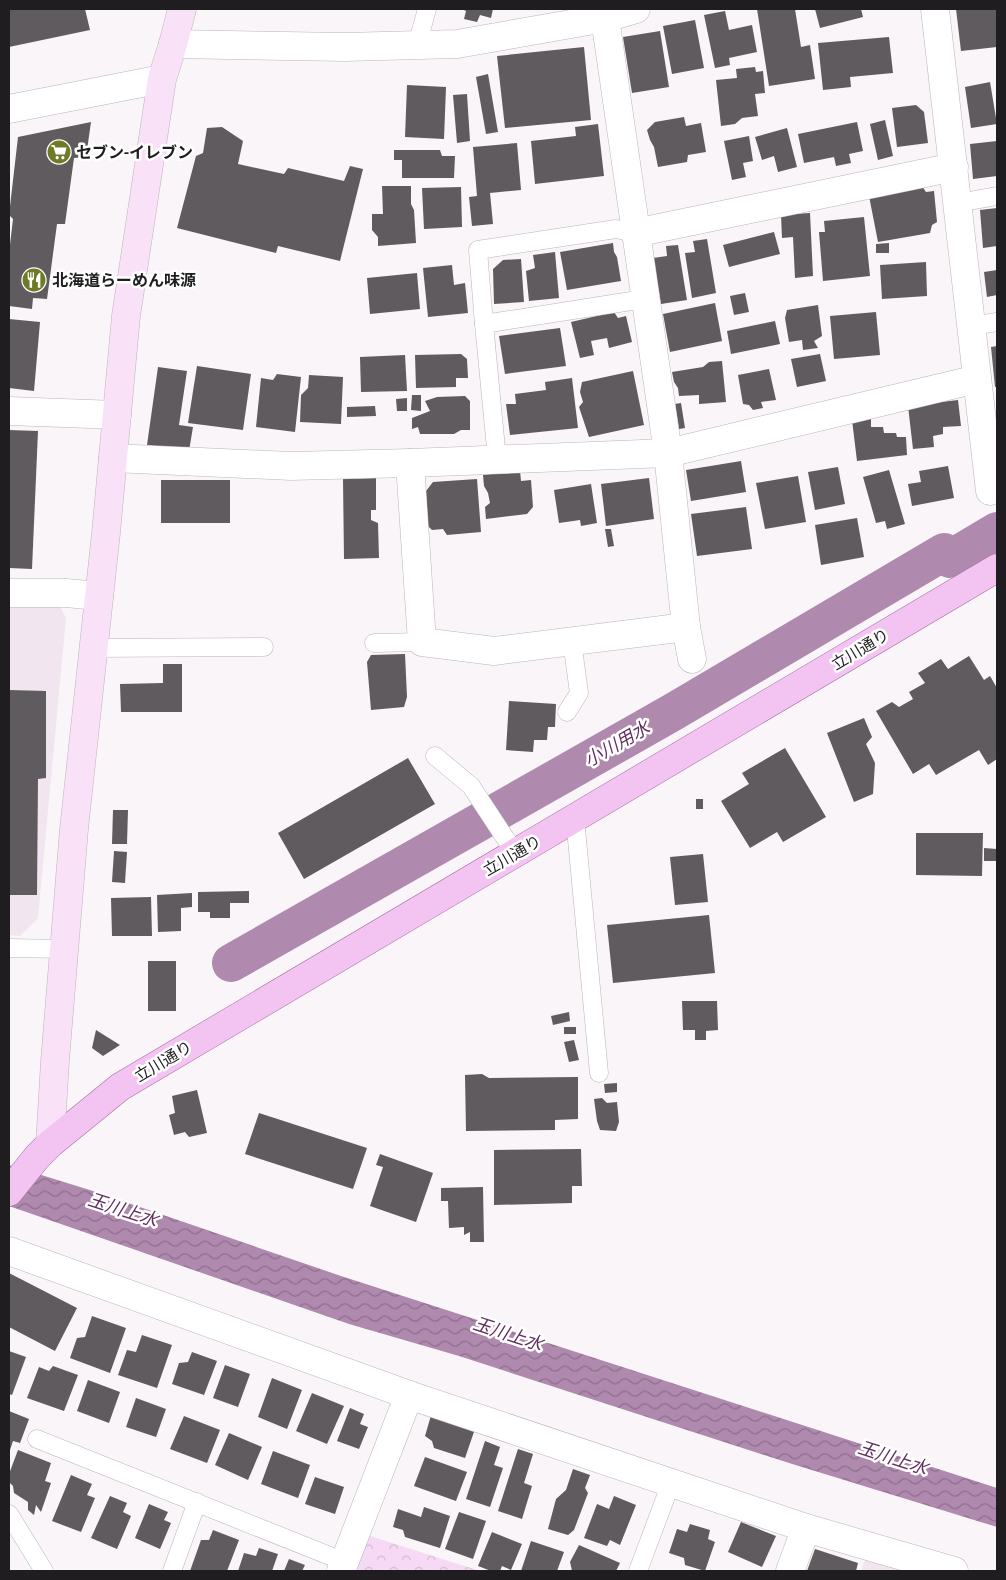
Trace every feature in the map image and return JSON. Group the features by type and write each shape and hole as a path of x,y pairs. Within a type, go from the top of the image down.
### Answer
{"main road":[{"path":"44,1150 74,829 126,316 162,79 174,44 182,9"},
{"name":"立川通り","path":"9,1192 44,1150 120,1087 997,568"}],"street":[{"path":"935,9 958,203 984,324 977,379 990,491"},
{"path":"174,44 345,47 456,44 619,12 635,233 668,453 686,627 692,659"},
{"path":"9,109 162,79"},
{"path":"635,233 954,167"},
{"path":"113,458 291,466 668,453 977,379"},
{"path":"9,411 117,415"},
{"path":"410,463 422,642 494,651 686,627"},
{"path":"9,593 66,593 99,596"},
{"path":"9,1251 409,1396 806,1528 954,1571"},
{"path":"343,1566 409,1396"},
{"path":"790,1571 806,1528"}],"lane":[{"path":"417,45 427,9"},
{"path":"958,203 997,196"},
{"path":"497,459 478,250 616,229 635,233"},
{"path":"484,324 644,299"},
{"path":"566,712 578,693 572,641"},
{"path":"374,643 422,642"},
{"path":"93,648 264,647"},
{"path":"435,756 471,786 515,853"},
{"path":"575,818 599,1073"},
{"path":"9,948 64,949"},
{"path":"38,1439 196,1502 343,1566"},
{"path":"638,1571 671,1483"},
{"path":"172,1571 196,1502"},
{"path":"9,1514 44,1571"}],"shaded area":[{"path":"9,602 58,603 66,618 38,918 20,936 9,935"},
{"path":"866,1557 911,1571 861,1571"}],"green space":[{"path":"367,1535 480,1571 354,1571"}],"water":[{"name":"玉川上水","path":"9,1165 93,1191 341,1276 997,1488 997,1527 789,1463 459,1356 349,1324 9,1206"}],"building":[{"path":"9,9 85,9 90,30 9,47"},
{"path":"462,9 493,9 491,18 480,15 477,22 464,19 466,11"},
{"path":"757,9 795,9 801,47 810,45 815,79 769,86"},
{"path":"815,9 861,9 863,17 820,28"},
{"path":"956,9 997,9 997,47 961,51"},
{"path":"725,11 729,30 752,25 757,52 729,58 730,65 715,68 704,15"},
{"path":"695,20 704,68 672,74 663,26"},
{"path":"660,31 669,87 632,93 623,37"},
{"path":"889,37 893,73 850,77 851,87 823,90 818,43"},
{"path":"584,47 591,120 505,128 497,56"},
{"path":"755,67 756,72 763,71 765,93 755,94 758,116 742,118 735,124 721,126 716,80 737,78 736,69"},
{"path":"488,74 498,132 486,134 476,77"},
{"path":"990,82 997,124 971,128 965,87"},
{"path":"407,85 446,87 444,139 405,137"},
{"path":"467,94 470,141 457,143 453,95"},
{"path":"916,105 924,112 928,143 897,147 892,108"},
{"path":"684,117 686,126 701,123 706,152 688,155 687,162 658,167 654,147 647,130 655,122"},
{"path":"885,120 893,156 878,160 870,124"},
{"path":"91,122 86,157 74,158 65,224 57,224 47,299 33,298 32,309 9,306 9,253 13,219 9,215 18,137"},
{"path":"857,122 863,151 849,154 851,163 836,166 834,157 804,163 798,134"},
{"path":"598,124 604,176 535,184 531,141 576,136 575,127"},
{"path":"222,127 243,141 238,164 284,174 288,168 344,181 350,166 363,169 340,261 278,246 276,253 177,228 196,156 203,153 207,128"},
{"path":"787,128 797,167 778,172 774,156 762,160 755,137"},
{"path":"749,136 753,161 743,163 746,177 732,180 724,141"},
{"path":"997,141 997,176 973,179 970,144"},
{"path":"517,143 521,190 490,193 493,224 472,226 469,197 477,196 473,147"},
{"path":"394,150 440,150 442,156 455,156 454,178 402,178 402,160 394,160"},
{"path":"382,186 411,186 411,204 414,210 416,243 378,246 378,237 372,230 372,214 383,214"},
{"path":"922,186 926,192 934,191 937,222 932,225 930,233 878,242 869,196"},
{"path":"461,187 462,227 424,229 422,188"},
{"path":"997,208 997,246 983,248 980,210"},
{"path":"810,213 813,276 795,278 793,237 782,238 781,215"},
{"path":"864,217 870,276 823,281 819,232 825,232 824,221"},
{"path":"774,232 780,254 729,267 723,245"},
{"path":"707,239 716,293 692,298 685,253 695,252 693,241"},
{"path":"613,243 621,281 567,290 560,252"},
{"path":"889,243 889,253 876,253 876,244"},
{"path":"678,245 687,300 661,304 653,258 667,256 666,246"},
{"path":"555,252 559,298 529,301 526,271 535,268 533,255"},
{"path":"521,259 524,302 494,304 493,269 503,260"},
{"path":"926,262 927,296 882,299 880,265"},
{"path":"452,265 454,285 465,283 468,313 428,317 423,268"},
{"path":"997,270 997,295 987,297 984,272"},
{"path":"417,273 420,309 370,314 367,278"},
{"path":"745,293 749,312 734,315 730,296"},
{"path":"715,303 722,341 670,352 663,314"},
{"path":"818,305 822,336 814,341 818,348 803,350 802,340 789,342 785,318 787,310"},
{"path":"614,312 618,318 626,316 632,342 609,348 607,338 591,341 594,355 580,358 571,322"},
{"path":"876,312 880,355 834,359 830,316"},
{"path":"9,319 40,322 34,391 9,388"},
{"path":"775,321 780,344 731,354 727,331"},
{"path":"560,328 566,366 505,374 499,336"},
{"path":"997,346 997,387 995,387 991,347"},
{"path":"461,354 467,359 468,378 456,378 456,387 416,388 415,355"},
{"path":"820,354 826,381 797,387 791,359"},
{"path":"405,355 407,391 361,392 360,357"},
{"path":"722,361 726,402 699,404 699,395 679,396 672,372 703,367 709,362"},
{"path":"197,366 251,374 243,430 188,423"},
{"path":"158,367 187,371 179,425 193,427 189,451 147,445"},
{"path":"769,369 776,400 761,402 763,408 753,410 749,405 743,404 738,375"},
{"path":"633,371 644,425 589,437 579,407 583,402 580,392 582,382"},
{"path":"277,374 301,377 295,432 256,427 261,378 273,380"},
{"path":"309,375 343,377 341,424 300,422 301,395 308,388"},
{"path":"572,378 578,428 510,435 506,404 516,404 515,394 546,390 545,382"},
{"path":"412,395 421,395 421,411 411,410"},
{"path":"465,396 470,401 470,430 461,430 454,434 420,434 418,427 412,429 412,418 430,411 425,401 437,397"},
{"path":"407,398 407,411 397,411 396,399"},
{"path":"958,400 961,426 943,427 943,434 933,436 934,447 913,449 908,406"},
{"path":"681,403 685,428 679,429 675,404"},
{"path":"375,406 376,416 347,417 347,407"},
{"path":"871,418 871,427 883,427 884,433 896,433 897,437 906,437 907,455 857,461 852,420"},
{"path":"9,430 38,431 32,569 9,568"},
{"path":"741,461 746,492 691,501 686,470"},
{"path":"948,466 954,498 912,506 908,484 921,482 919,471"},
{"path":"838,467 845,504 815,510 808,472"},
{"path":"889,470 905,524 887,529 885,521 876,523 863,477"},
{"path":"520,471 521,481 531,480 533,507 527,514 486,519 485,507 490,503 484,486 483,475"},
{"path":"798,476 806,522 765,529 756,483"},
{"path":"376,478 376,510 371,510 371,520 378,523 379,558 344,559 343,479"},
{"path":"649,478 654,519 606,526 601,484"},
{"path":"477,479 481,532 447,535 443,529 432,530 427,525 426,491 433,482"},
{"path":"161,480 230,480 230,523 161,523"},
{"path":"591,484 597,523 581,526 580,520 559,523 554,490"},
{"path":"746,507 752,549 697,556 691,514"},
{"path":"857,518 864,557 821,565 815,525"},
{"path":"605,529 611,529 614,546 608,547"},
{"path":"405,654 407,697 404,707 371,710 367,662 371,655"},
{"path":"969,656 984,680 990,676 997,688 997,759 988,765 979,750 936,775 929,764 913,774 876,711 892,702 899,707 913,699 909,692 925,683 918,673 941,659 948,669"},
{"path":"163,664 182,664 182,712 121,712 120,684 163,683"},
{"path":"9,690 46,691 46,778 38,779 37,895 9,895"},
{"path":"509,701 556,704 555,727 548,727 547,740 534,740 533,752 506,750"},
{"path":"864,718 872,737 866,744 875,763 873,794 854,802 827,733"},
{"path":"785,748 826,817 783,842 777,832 750,848 721,801 749,784 742,773"},
{"path":"408,758 435,804 304,879 278,833"},
{"path":"696,799 703,799 703,809 696,809"},
{"path":"113,810 128,810 127,844 112,844"},
{"path":"916,833 983,833 982,876 916,875"},
{"path":"984,848 997,849 997,861 984,861"},
{"path":"114,851 127,852 125,883 112,882"},
{"path":"703,854 708,902 675,905 670,857"},
{"path":"249,891 249,903 230,903 230,918 210,918 210,912 198,912 198,892"},
{"path":"192,893 192,907 181,908 181,931 158,932 157,895"},
{"path":"151,897 152,936 112,936 111,898"},
{"path":"709,915 715,973 613,983 607,925"},
{"path":"148,961 176,961 176,1011 148,1011"},
{"path":"682,1001 717,1001 718,1030 706,1031 706,1040 695,1040 695,1030 683,1030"},
{"path":"569,1012 570,1021 553,1025 551,1016"},
{"path":"564,1027 576,1027 576,1034 564,1034"},
{"path":"96,1030 120,1045 103,1056 92,1048"},
{"path":"574,1040 579,1060 569,1062 564,1042"},
{"path":"482,1074 489,1078 578,1077 578,1119 555,1120 555,1130 466,1131 465,1075"},
{"path":"617,1083 617,1092 605,1093 604,1084"},
{"path":"197,1090 207,1133 189,1137 185,1132 174,1135 169,1115 175,1113 172,1096"},
{"path":"602,1098 607,1103 617,1102 619,1122 616,1131 600,1130 594,1099"},
{"path":"259,1113 367,1148 353,1189 245,1154"},
{"path":"581,1149 582,1186 572,1186 572,1203 494,1205 494,1150"},
{"path":"380,1154 433,1173 416,1222 370,1206 383,1167 376,1165"},
{"path":"483,1187 484,1242 470,1242 470,1232 464,1235 464,1227 449,1228 448,1201 441,1201 441,1188"},
{"path":"9,1273 77,1308 55,1351 9,1327"},
{"path":"92,1316 126,1328 110,1373 70,1358 77,1338 85,1337"},
{"path":"142,1335 172,1345 157,1388 118,1375 127,1350 136,1352"},
{"path":"9,1351 26,1357 12,1395 9,1394"},
{"path":"192,1352 217,1361 204,1395 172,1384 179,1363 188,1362"},
{"path":"225,1365 250,1374 238,1407 213,1398"},
{"path":"53,1366 78,1375 64,1411 27,1398 39,1367 49,1371"},
{"path":"272,1378 302,1390 287,1429 258,1417"},
{"path":"88,1380 120,1392 109,1423 77,1411"},
{"path":"312,1393 344,1406 327,1444 296,1431"},
{"path":"136,1398 166,1409 156,1437 126,1427"},
{"path":"350,1408 364,1414 360,1424 368,1427 359,1449 337,1441"},
{"path":"9,1411 29,1419 20,1443 13,1441 9,1453"},
{"path":"432,1412 476,1426 465,1458 434,1448 432,1441 425,1436"},
{"path":"184,1416 220,1430 207,1463 170,1449"},
{"path":"229,1433 262,1447 248,1480 215,1465"},
{"path":"485,1441 500,1447 494,1465 503,1468 490,1507 466,1499"},
{"path":"518,1449 533,1454 524,1483 532,1486 522,1519 498,1511"},
{"path":"18,1450 51,1463 45,1481 51,1483 41,1512 36,1505 34,1515 28,1510 28,1502 14,1493 13,1486 9,1482 9,1474"},
{"path":"273,1451 310,1465 298,1498 261,1484"},
{"path":"425,1457 467,1472 456,1501 414,1486"},
{"path":"573,1469 590,1475 585,1488 588,1493 574,1530 568,1535 548,1529 556,1499 566,1490"},
{"path":"71,1475 92,1484 87,1495 95,1498 81,1532 52,1521"},
{"path":"315,1477 344,1487 335,1514 305,1504"},
{"path":"110,1496 127,1503 123,1512 131,1516 117,1549 91,1538"},
{"path":"614,1496 636,1505 620,1545 610,1540 607,1546 584,1538 597,1504 609,1509"},
{"path":"149,1504 168,1512 164,1520 171,1523 160,1549 135,1538"},
{"path":"424,1507 450,1516 440,1548 405,1537 403,1530 393,1527 398,1509 421,1517"},
{"path":"459,1512 486,1521 473,1559 445,1549"},
{"path":"741,1522 776,1536 762,1567 728,1552"},
{"path":"690,1524 710,1530 708,1539 715,1542 705,1571 685,1565 684,1558 669,1553 677,1529 687,1532"},
{"path":"213,1530 239,1540 227,1571 190,1571 201,1540 209,1540"},
{"path":"492,1532 522,1544 511,1570 502,1566 500,1571 491,1571 478,1566"},
{"path":"531,1541 564,1552 557,1571 521,1571"},
{"path":"579,1545 620,1563 616,1571 572,1571 570,1562"},
{"path":"259,1548 278,1554 272,1571 238,1571 244,1553 256,1556"},
{"path":"815,1549 858,1563 856,1571 807,1571"},
{"path":"289,1559 305,1565 302,1571 284,1571"}],"waterway":[{"name":"小川用水","path":"231,963 673,712 944,552 950,559 997,531"}],"place":[{"name":"セブン-イレブン","path":"59,152"},
{"name":"北海道らーめん味源","path":"34,280"}]}
